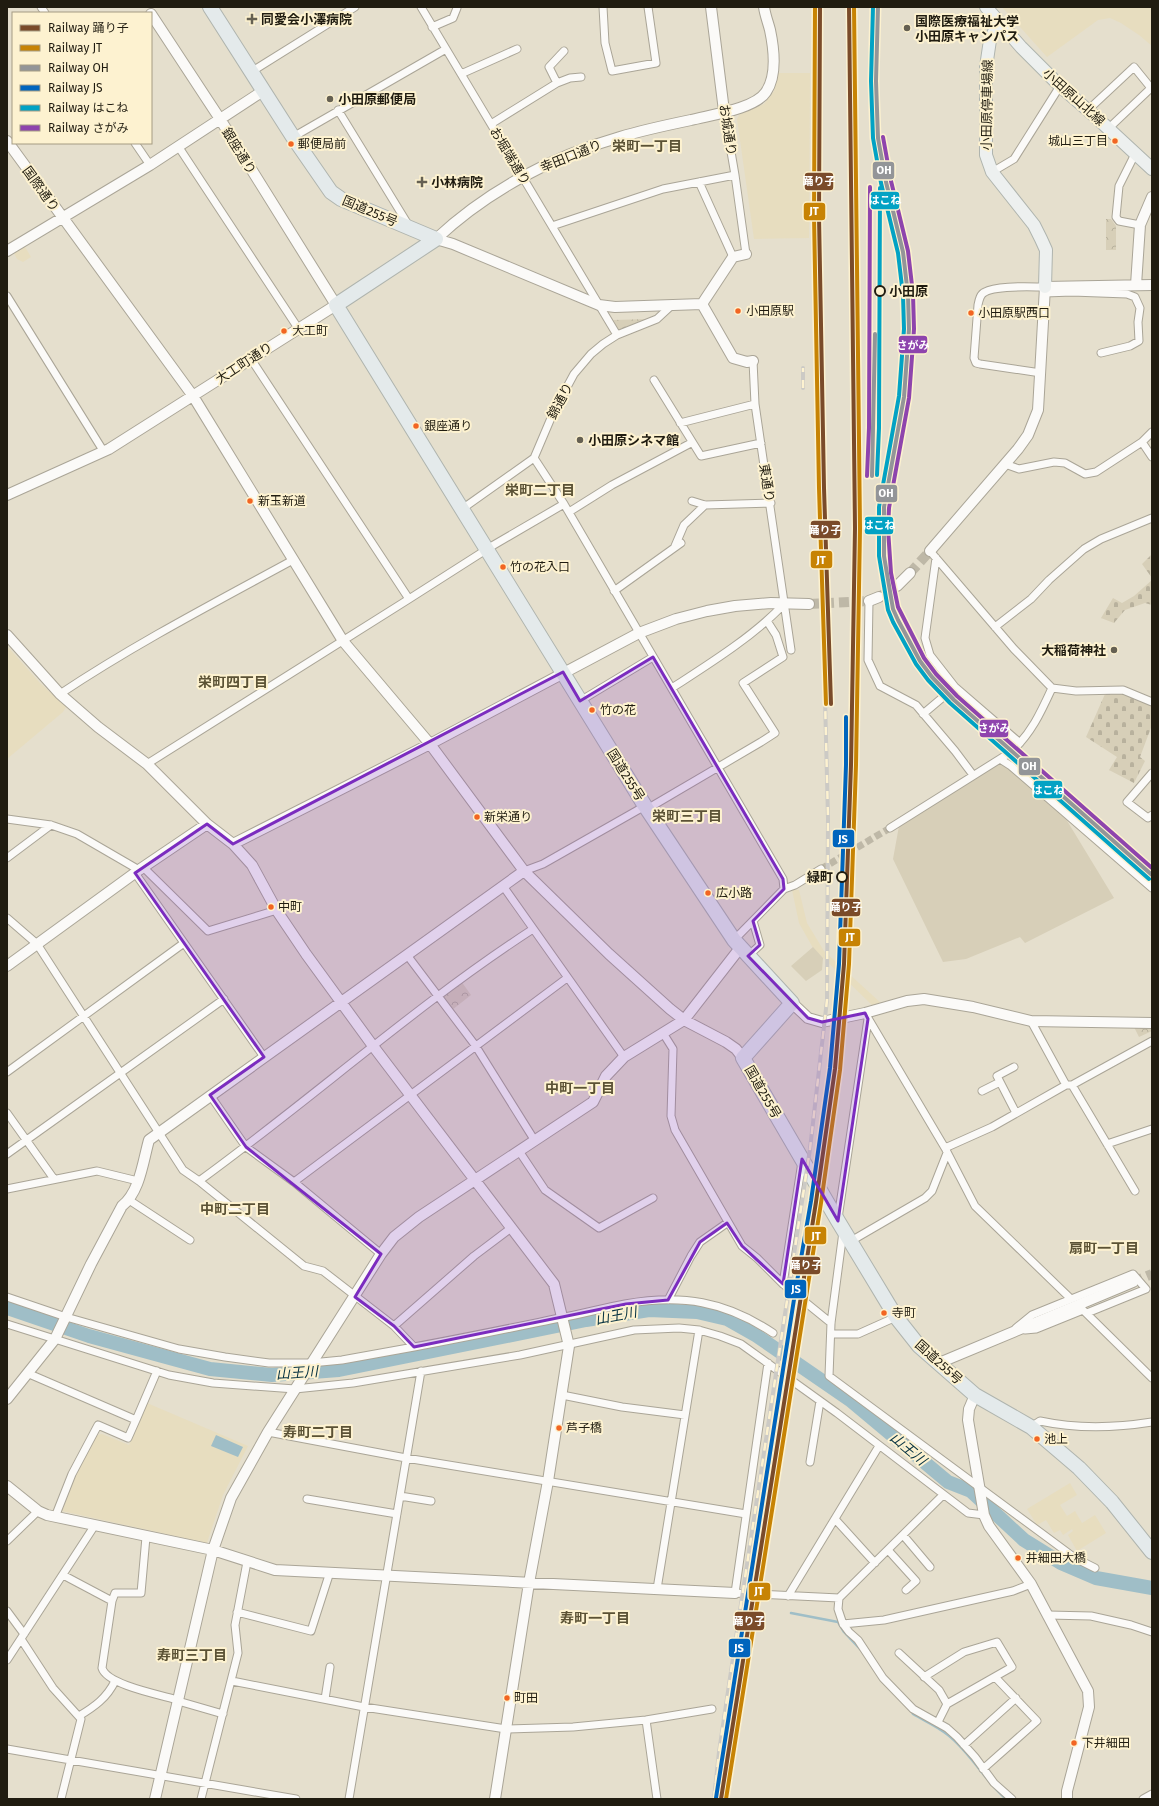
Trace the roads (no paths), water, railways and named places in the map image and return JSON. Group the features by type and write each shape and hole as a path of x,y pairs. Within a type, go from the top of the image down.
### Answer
{"highway":[{"name":"国道255号","path":"214,8 263,91 293,137 336,196 436,239"},
{"path":"336,305 436,239"},
{"name":"銀座通り","path":"336,305 462,509"},
{"name":"国道255号","path":"462,509 646,808 741,948 792,1003 743,1058 896,1317 919,1346 975,1395 1031,1427 1079,1468 1112,1502 1151,1550"}],"main road":[{"path":"986,7 999,22"},
{"name":"小田原山北線","path":"999,22 1060,86 1109,128 1152,169"},
{"name":"小田原停車場線","path":"999,22 990,40 986,67 986,155 992,172 1034,225 1046,250 1045,290"}],"street":[{"path":"251,72 355,7"},
{"name":"お堀端通り","path":"421,7 617,335"},
{"path":"432,27 453,18 458,7"},
{"path":"603,7 605,43 612,71 656,63 648,7"},
{"name":"お城通り","path":"711,7 724,112 735,175 746,254"},
{"name":"幸田口通り","path":"436,239 453,224 522,177 577,151 620,137 724,112 758,100 765,94 772,82 772,44 764,7"},
{"name":"銀座通り","path":"152,16 220,119 336,305"},
{"path":"293,137 446,49"},
{"path":"461,74 517,49"},
{"path":"557,83 549,67 564,52"},
{"path":"1088,110 1134,67 1151,88 1109,128"},
{"path":"491,124 557,83 570,78 581,77"},
{"path":"992,172 1014,159 1060,86"},
{"path":"7,250 150,165 263,91"},
{"path":"338,110 410,228"},
{"name":"国際通り","path":"7,141 193,396 292,560 343,641 430,744 524,871 609,954 684,1020 726,1042 736,1049 743,1058"},
{"path":"136,144 150,165"},
{"path":"178,146 298,328"},
{"path":"1135,154 1120,186 1116,217 1119,221 1140,225"},
{"path":"552,226 663,190 735,175"},
{"path":"699,182 734,257"},
{"path":"1136,285 1140,225 1152,197"},
{"path":"436,239 453,244 599,305 615,307 702,304"},
{"path":"702,304 734,257 746,254"},
{"path":"1045,290 1136,285 1152,286"},
{"path":"1041,373 976,363 974,358 978,306 983,292 995,289 1045,290 1127,294 1135,297 1140,308 1138,342 1130,346 1101,352"},
{"path":"1020,743 955,687 930,655 925,638 933,554 1028,435 1038,410 1045,290"},
{"path":"7,296 104,452"},
{"path":"702,304 733,358 746,362 753,361"},
{"name":"大工町通り","path":"7,495 104,452 336,305"},
{"name":"錦通り","path":"534,458 549,421 574,374 603,344 617,335 657,319 671,306"},
{"path":"251,359 409,599"},
{"name":"東通り","path":"753,361 755,404 771,503 791,650"},
{"path":"654,380 691,443 701,456 761,443"},
{"path":"680,423 755,404"},
{"path":"1005,464 1019,469 1054,462 1066,463 1085,474 1096,472 1142,442 1152,432"},
{"path":"1142,442 1152,456"},
{"path":"569,512 612,486 691,443"},
{"path":"462,509 534,458 569,512 719,767 783,879 784,890"},
{"path":"692,501 705,505 771,503"},
{"path":"146,764 487,549 564,504"},
{"path":"672,549 678,540 680,530 705,505"},
{"path":"995,627 1031,599 1049,580 1084,549 1100,539 1152,518"},
{"path":"614,590 681,543"},
{"path":"933,554 1014,649 1052,688 1076,691 1122,690 1152,702"},
{"path":"60,694 85,677 181,621 292,560"},
{"path":"897,586 910,573"},
{"path":"874,599 868,660 880,686 916,706 973,775"},
{"path":"233,844 430,744 563,672 639,633 669,621 707,611 742,605 771,603 809,604"},
{"path":"672,688 710,663 767,621 784,604"},
{"path":"7,1399 55,1338 91,1264 122,1206 129,1200 138,1182 149,1140 158,1132 524,871 543,864 646,808 719,767 775,733 743,683 783,657 776,635 767,621"},
{"path":"7,635 60,694 98,727 146,764 207,824 233,844 252,865 277,910 306,954 373,1046 554,1284 569,1346 548,1481 529,1583 495,1799"},
{"path":"580,701 653,657"},
{"path":"923,714 955,687"},
{"path":"890,828 1000,759 1020,743 1037,720 1052,688"},
{"path":"1000,759 1011,766 1152,888"},
{"path":"1152,773 1127,802 1148,818 1152,815"},
{"path":"7,819 51,825 77,834 139,870 208,931 277,910"},
{"path":"7,966 139,870 207,824"},
{"path":"7,858 51,825"},
{"path":"155,1799 213,1550 231,1498 268,1432 381,1254 394,1237 404,1228 593,1102 606,1076 624,1057 684,1020 741,948 753,921 784,890 821,869"},
{"path":"139,870 184,943 264,1057"},
{"path":"503,886 624,1057"},
{"path":"7,918 37,944 183,1170 199,1181 304,1266 322,1271 394,1326 414,1347"},
{"path":"741,948 760,945 753,921"},
{"path":"199,1181 246,1147 467,973 533,929"},
{"path":"7,1072 184,943"},
{"path":"407,954 475,1045 535,1141"},
{"path":"294,1182 475,1045 567,978"},
{"path":"7,1154 224,999"},
{"path":"792,1003 808,1018 822,1022 867,1016 889,1005 924,999 1031,1021 1152,1023"},
{"path":"867,1016 946,1151 975,1206 1071,1299"},
{"path":"867,1016 844,1231 831,1323 829,1376 1075,1558 1095,1568"},
{"path":"1031,1021 1135,1191"},
{"path":"663,1033 673,1049 671,1116 675,1130 727,1223 742,1246 757,1258 782,1284 831,1323"},
{"path":"844,1231 925,1198 932,1191 946,1151 1152,1041"},
{"path":"1014,1068 997,1076 1016,1113"},
{"path":"982,1091 1000,1082"},
{"path":"210,1095 246,1147 294,1182 381,1254"},
{"path":"7,1114 54,1179"},
{"path":"1107,1144 1152,1129"},
{"path":"519,1151 545,1190 599,1228 653,1198"},
{"path":"782,1284 803,1161"},
{"path":"7,1189 97,1171 138,1182"},
{"path":"129,1200 190,1240"},
{"path":"668,1300 700,1242 727,1223"},
{"path":"394,1326 474,1256 511,1228"},
{"path":"1011,1332 1032,1315 1133,1274 1146,1289 1087,1313"},
{"path":"939,1363 1133,1282"},
{"path":"7,1297 66,1318 179,1349 269,1363 311,1363 342,1360 563,1318 626,1304 680,1299 715,1304 757,1322 773,1333"},
{"path":"1011,1332 1036,1329 1083,1310 1152,1378"},
{"path":"831,1334 858,1334 896,1317"},
{"path":"7,1324 169,1375 213,1383 295,1389 353,1383 569,1346 634,1330 679,1328 699,1330 741,1344 820,1401 968,1513 984,1515"},
{"path":"657,1589 699,1330"},
{"path":"735,1593 768,1363"},
{"path":"55,1517 72,1474 98,1425 128,1438 157,1371"},
{"path":"350,1799 364,1707 421,1371"},
{"path":"26,1373 136,1420"},
{"path":"562,1395 622,1407 685,1415"},
{"path":"975,1395 969,1409 968,1420 984,1515 988,1526 1031,1584 1083,1680 1089,1698 1089,1707 1067,1791 1067,1799"},
{"path":"810,1462 820,1401"},
{"path":"1031,1427 1040,1421 1088,1428 1152,1422"},
{"path":"268,1432 406,1458 746,1514"},
{"path":"788,1596 879,1446"},
{"path":"7,1486 38,1511 55,1517 213,1550 275,1570 839,1598"},
{"path":"943,1495 839,1598 838,1609 843,1624 858,1640 884,1678 913,1708 947,1728 964,1745 994,1783 1012,1799"},
{"path":"400,1496 431,1501"},
{"path":"307,1499 397,1514"},
{"path":"7,1541 38,1511"},
{"path":"835,1519 875,1563"},
{"path":"7,1660 95,1525"},
{"path":"903,1535 930,1567"},
{"path":"146,1536 141,1593 115,1593 112,1601 102,1668 104,1673 116,1681 223,1714"},
{"path":"888,1550 916,1581 906,1590"},
{"path":"201,1799 238,1653 235,1625 247,1562"},
{"path":"237,1612 312,1631 330,1572"},
{"path":"63,1575 112,1601"},
{"path":"843,1624 884,1620 1013,1591 1031,1584"},
{"path":"7,1611 53,1688 81,1719 61,1799"},
{"path":"1048,1615 1091,1616 1131,1625 1152,1632"},
{"path":"924,1677 934,1669 964,1652 997,1642 1012,1667 946,1704 938,1722"},
{"path":"899,1653 938,1690 946,1704"},
{"path":"326,1699 330,1667"},
{"path":"983,1769 1038,1721 995,1677"},
{"path":"79,1716 102,1700 111,1690 116,1681"},
{"path":"232,1681 364,1707 506,1729 573,1726 646,1720 712,1708"},
{"path":"964,1745 1016,1698"},
{"path":"646,1720 657,1799"},
{"path":"7,1748 296,1799"},
{"path":"1143,1799 1152,1794"}],"water":[{"path":"216,1435 243,1447 238,1457 211,1446"}],"waterway":[{"name":"山王川","path":"7,1308 89,1336 210,1369 272,1375 339,1370 586,1320 649,1310 697,1312 727,1319 757,1336 850,1400 948,1482 971,1491 1024,1540 1061,1563 1096,1578 1152,1588"},
{"path":"791,1613 838,1622 844,1632 861,1650"},
{"path":"911,1710 913,1714 940,1729 956,1742 998,1792 1006,1799"}],"tunnel":[{"path":"910,573 930,551"},
{"path":"879,597 897,586"},
{"path":"809,604 869,601"},
{"path":"821,869 890,828"},
{"path":"1133,1282 1152,1274"}],"railway":[{"path":"714,1799 719,1752 810,1149 827,1000 828,818 815,298 814,125 816,7"},
{"path":"727,1799 805,1294 814,1245 844,1027 853,843 860,484 853,7"},
{"path":"803,368 803,388"}],"rail line":[{"name":"JT","path":"815,7 814,216 819,488 826,704"},
{"name":"踊り子","path":"820,7 819,216 824,488 831,704"},
{"name":"踊り子","path":"721,1799 816,1202 835,1069 844,964 851,765 855,528 849,7"},
{"name":"JT","path":"726,1799 821,1203 840,1070 849,964 856,765 860,528 854,7"},
{"name":"はこね","path":"873,7 871,81 873,138 881,183 898,253 903,295 904,329 899,396 879,507 879,556 888,610 916,664 928,680 950,703 1149,879"},
{"name":"OH","path":"878,7 876,81 878,138 886,182 903,252 908,295 909,329 904,397 884,507 884,556 893,609 920,661 932,677 954,700 1152,875"},
{"name":"さがみ","path":"883,137 891,181 908,251 913,294 914,329 909,398 889,508 888,529 891,573 898,607 924,658 936,674 957,696 1152,868"},
{"name":"さがみ","path":"867,476 869,428 870,187"},
{"name":"はこね","path":"877,475 879,428 880,188"},
{"name":"OH","path":"872,476 875,334"},
{"name":"JS","path":"716,1798 795,1293 811,1201 830,1068 839,964 846,765 846,717"}],"place":[{"name":"同愛会小澤病院","path":"252,19"},
{"name":"国際医療福祉大学 小田原キャンパス","path":"907,28"},
{"name":"小田原郵便局","path":"330,99"},
{"name":"城山三丁目","path":"1115,141"},
{"name":"郵便局前","path":"291,144"},
{"name":"小林病院","path":"422,182"},
{"name":"小田原","path":"880,291"},
{"name":"小田原駅","path":"738,311"},
{"name":"小田原駅西口","path":"971,313"},
{"name":"大工町","path":"284,331"},
{"name":"銀座通り","path":"416,426"},
{"name":"小田原シネマ館","path":"580,440"},
{"name":"新玉新道","path":"250,501"},
{"name":"竹の花入口","path":"503,567"},
{"name":"大稲荷神社","path":"1114,650"},
{"name":"竹の花","path":"592,710"},
{"name":"新栄通り","path":"477,817"},
{"name":"緑町","path":"842,877"},
{"name":"広小路","path":"708,893"},
{"name":"中町","path":"271,907"},
{"name":"寺町","path":"884,1313"},
{"name":"芦子橋","path":"559,1428"},
{"name":"池上","path":"1037,1439"},
{"name":"井細田大橋","path":"1018,1558"},
{"name":"町田","path":"507,1698"},
{"name":"下井細田","path":"1074,1743"}],"district":[{"name":"栄町一丁目","path":"647,146"},
{"name":"栄町二丁目","path":"540,490"},
{"name":"栄町四丁目","path":"233,682"},
{"name":"栄町三丁目","path":"687,816"},
{"name":"中町一丁目","path":"580,1088"},
{"name":"中町二丁目","path":"235,1209"},
{"name":"扇町一丁目","path":"1104,1248"},
{"name":"寿町二丁目","path":"318,1432"},
{"name":"寿町一丁目","path":"595,1618"},
{"name":"寿町三丁目","path":"192,1655"}]}
